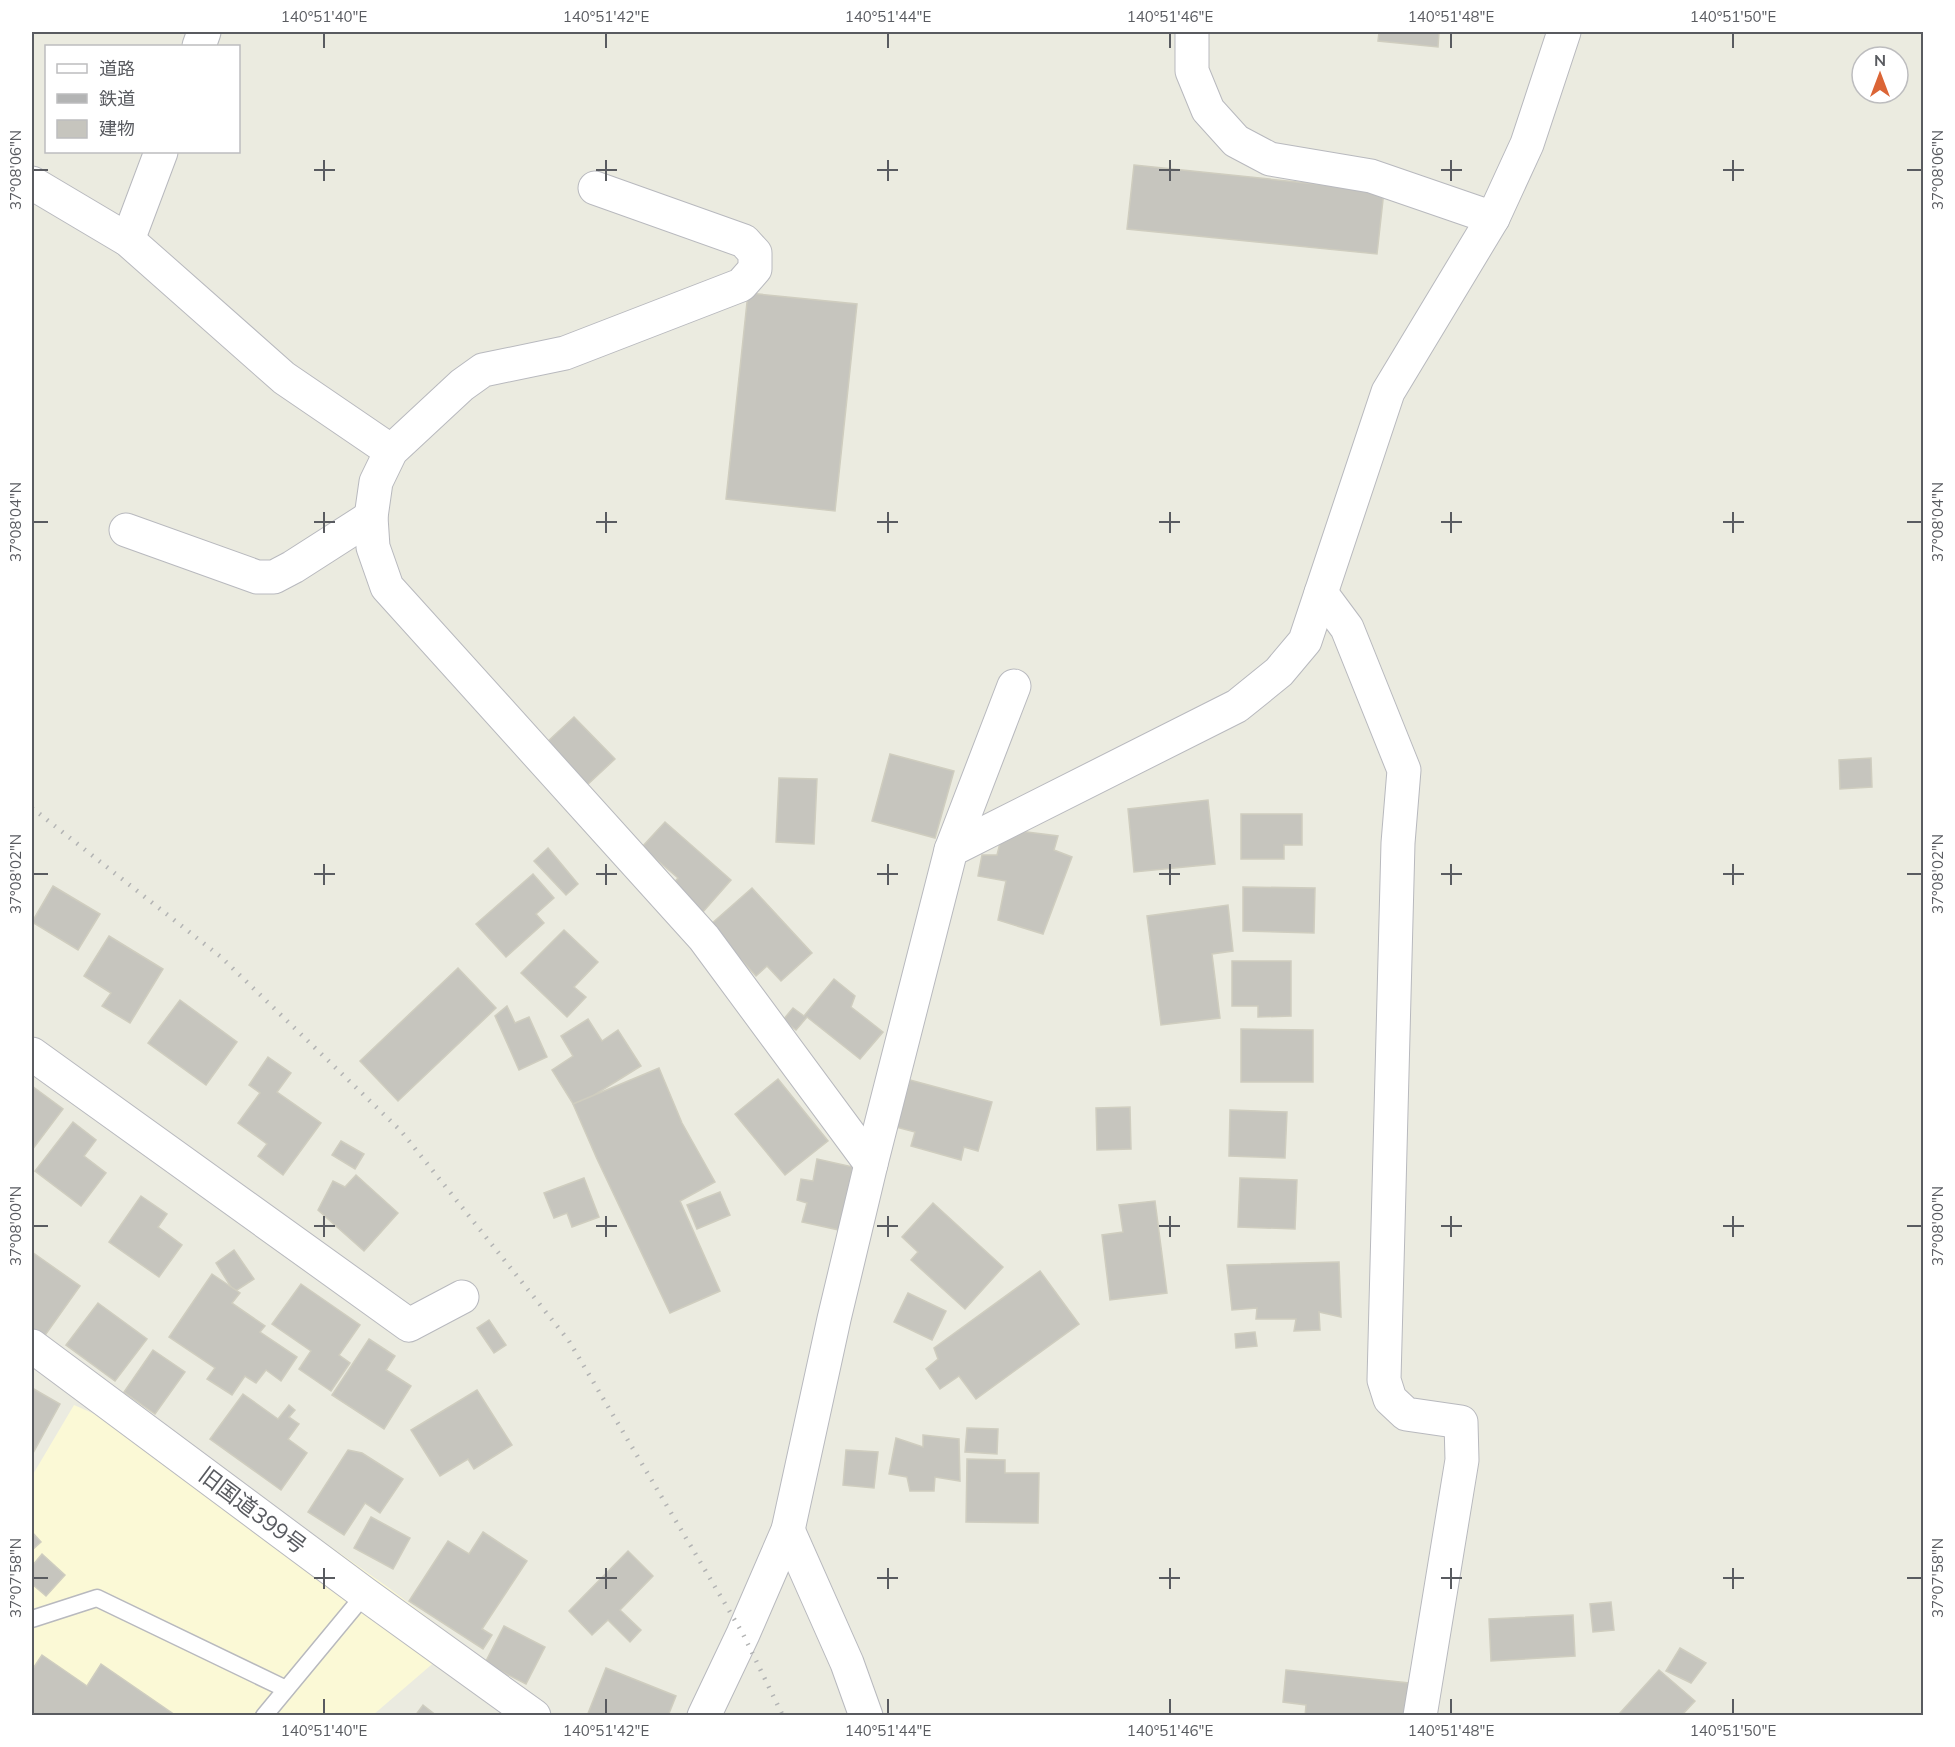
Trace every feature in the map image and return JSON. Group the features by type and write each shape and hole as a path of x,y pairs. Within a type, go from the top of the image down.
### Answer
{"street":[{"path":"1192,32 1192,71 1208,110 1236,141 1270,159 1371,176 1493,218"},
{"path":"951,850 1237,706 1279,672 1305,641 1388,392 1493,218 1527,144 1564,32"},
{"path":"128,240 161,153"},
{"path":"32,183 128,240 284,378 391,450"},
{"path":"594,188 744,241 755,253 755,269 741,285 565,353 483,370 462,385 391,450 376,482 371,517 373,547 387,587 704,938 872,1164"},
{"path":"126,530 257,577 274,577 371,517"},
{"path":"1321,593 1347,628 1404,770 1398,843 1384,1380 1390,1399 1406,1414 1461,1422 1462,1460 1420,1716"},
{"path":"704,1716 788,1530 834,1318 951,850 1014,686"},
{"path":"32,1054 409,1325 462,1297"},
{"name":"旧国道399号","path":"32,1346 365,1594 534,1716"},
{"path":"788,1530 847,1663 866,1716"}],"lane":[{"path":"264,1716 365,1594"},
{"path":"32,1619 97,1598 286,1689"}],"shaded area":[{"path":"74,1405 223,1470 389,1588 459,1641 373,1715 32,1716 32,1476"}],"building":[{"path":"1379,32 1439,32 1438,47 1378,41"},
{"path":"1134,165 1384,191 1377,254 1127,229"},
{"path":"748,293 857,304 835,511 726,499"},
{"path":"574,717 615,759 586,786 545,744"},
{"path":"890,754 954,771 935,838 872,821"},
{"path":"1871,758 1872,787 1840,789 1839,760"},
{"path":"779,778 817,779 814,844 776,842"},
{"path":"1208,800 1215,864 1134,872 1128,809"},
{"path":"1241,814 1302,814 1302,845 1284,845 1284,859 1241,859"},
{"path":"665,822 731,880 702,913 671,886 678,878 642,847"},
{"path":"1019,831 1058,836 1054,850 1072,857 1043,934 998,920 1006,881 978,876 982,855 997,855 1001,839"},
{"path":"548,848 578,884 566,895 534,861"},
{"path":"533,874 554,898 536,914 544,923 506,957 476,924"},
{"path":"53,886 100,914 78,950 32,922"},
{"path":"1243,887 1315,888 1314,933 1243,931"},
{"path":"752,888 812,953 781,981 767,966 756,976 710,925"},
{"path":"1228,905 1233,951 1212,954 1220,1018 1161,1025 1147,916"},
{"path":"564,930 598,962 574,987 586,997 567,1017 521,973"},
{"path":"109,936 163,969 130,1023 102,1006 111,993 84,976"},
{"path":"1232,961 1291,961 1291,1016 1258,1017 1258,1006 1232,1006"},
{"path":"458,968 496,1008 398,1101 360,1061"},
{"path":"834,979 855,996 851,1007 883,1032 860,1059 807,1017 796,1030 783,1020 793,1008 804,1016"},
{"path":"180,1000 237,1042 206,1085 148,1043"},
{"path":"507,1006 515,1023 529,1017 547,1057 519,1070 495,1016"},
{"path":"588,1019 602,1041 618,1030 641,1066 575,1107 552,1070 573,1056 561,1036"},
{"path":"1241,1029 1313,1030 1313,1082 1241,1082"},
{"path":"268,1057 291,1073 277,1092 321,1123 283,1175 258,1156 267,1144 238,1123 260,1093 249,1085"},
{"path":"659,1068 682,1123 715,1182 680,1201 720,1291 670,1313 573,1104"},
{"path":"778,1079 828,1141 785,1175 735,1114"},
{"path":"910,1080 992,1102 978,1151 964,1147 961,1160 911,1146 915,1132 896,1127"},
{"path":"32,1086 63,1109 32,1150"},
{"path":"1130,1107 1131,1149 1097,1150 1096,1108"},
{"path":"1230,1110 1287,1112 1285,1158 1229,1156"},
{"path":"73,1122 96,1140 84,1156 106,1173 81,1206 35,1171"},
{"path":"341,1141 364,1154 355,1169 332,1155"},
{"path":"817,1159 853,1167 839,1230 802,1222 807,1203 797,1200 801,1179 813,1181"},
{"path":"356,1175 398,1213 364,1251 318,1210 333,1181 345,1187"},
{"path":"584,1178 599,1217 572,1227 567,1213 554,1218 544,1193"},
{"path":"1240,1178 1297,1180 1295,1229 1238,1227"},
{"path":"720,1192 730,1215 697,1229 687,1205"},
{"path":"141,1196 167,1214 158,1227 182,1245 159,1277 109,1242"},
{"path":"1155,1201 1167,1293 1110,1300 1102,1235 1123,1232 1119,1205"},
{"path":"933,1203 1003,1267 965,1309 911,1260 918,1252 902,1237"},
{"path":"234,1250 254,1279 234,1292 216,1263"},
{"path":"32,1252 80,1286 41,1341 32,1334"},
{"path":"1339,1262 1341,1317 1319,1312 1320,1330 1294,1331 1296,1319 1256,1319 1257,1308 1232,1310 1227,1265"},
{"path":"1040,1271 1079,1324 976,1399 959,1376 940,1389 926,1369 938,1359 934,1348"},
{"path":"212,1274 240,1293 232,1303 265,1326 260,1332 297,1357 281,1381 266,1370 256,1383 245,1376 232,1395 207,1379 215,1368 169,1337"},
{"path":"301,1284 360,1325 339,1355 350,1363 331,1391 299,1369 311,1351 272,1324"},
{"path":"908,1293 946,1311 932,1340 894,1322"},
{"path":"98,1303 147,1339 115,1381 66,1345"},
{"path":"489,1320 506,1345 494,1353 477,1328"},
{"path":"1255,1332 1257,1346 1236,1348 1235,1334"},
{"path":"369,1339 395,1356 386,1370 411,1386 384,1429 332,1395"},
{"path":"153,1350 185,1372 155,1414 124,1392"},
{"path":"32,1388 60,1404 32,1455"},
{"path":"477,1390 512,1445 474,1469 468,1459 440,1476 411,1430"},
{"path":"243,1394 278,1419 289,1405 295,1410 289,1417 299,1424 288,1439 307,1453 281,1490 210,1439"},
{"path":"967,1428 998,1429 997,1454 965,1452"},
{"path":"923,1435 959,1439 960,1481 935,1477 934,1491 910,1491 907,1477 889,1474 896,1438 923,1447"},
{"path":"348,1450 362,1453 403,1479 380,1513 365,1503 344,1535 308,1512"},
{"path":"846,1450 878,1452 874,1488 843,1485"},
{"path":"967,1459 1005,1460 1005,1473 1039,1473 1038,1523 966,1522"},
{"path":"371,1517 410,1538 393,1569 354,1548"},
{"path":"32,1532 41,1542 32,1550"},
{"path":"483,1532 527,1561 482,1629 492,1635 483,1649 409,1601 448,1541 469,1554"},
{"path":"628,1551 653,1576 620,1610 641,1630 630,1642 608,1620 592,1635 569,1611"},
{"path":"42,1554 65,1575 46,1596 32,1584 32,1566"},
{"path":"1611,1602 1614,1630 1593,1632 1590,1604"},
{"path":"1573,1615 1575,1656 1491,1661 1489,1619"},
{"path":"504,1626 545,1647 526,1684 485,1663"},
{"path":"1680,1648 1706,1663 1691,1683 1666,1671"},
{"path":"42,1655 87,1686 101,1664 175,1715 32,1716 32,1670"},
{"path":"606,1668 676,1696 668,1716 587,1716"},
{"path":"1286,1670 1409,1683 1405,1716 1305,1716 1306,1705 1283,1702"},
{"path":"1659,1670 1695,1701 1681,1716 1623,1716 1620,1713"},
{"path":"423,1705 437,1716 415,1716"}],"railway":[{"path":"32,808 221,957 401,1131 569,1341 743,1634 783,1716"}]}
